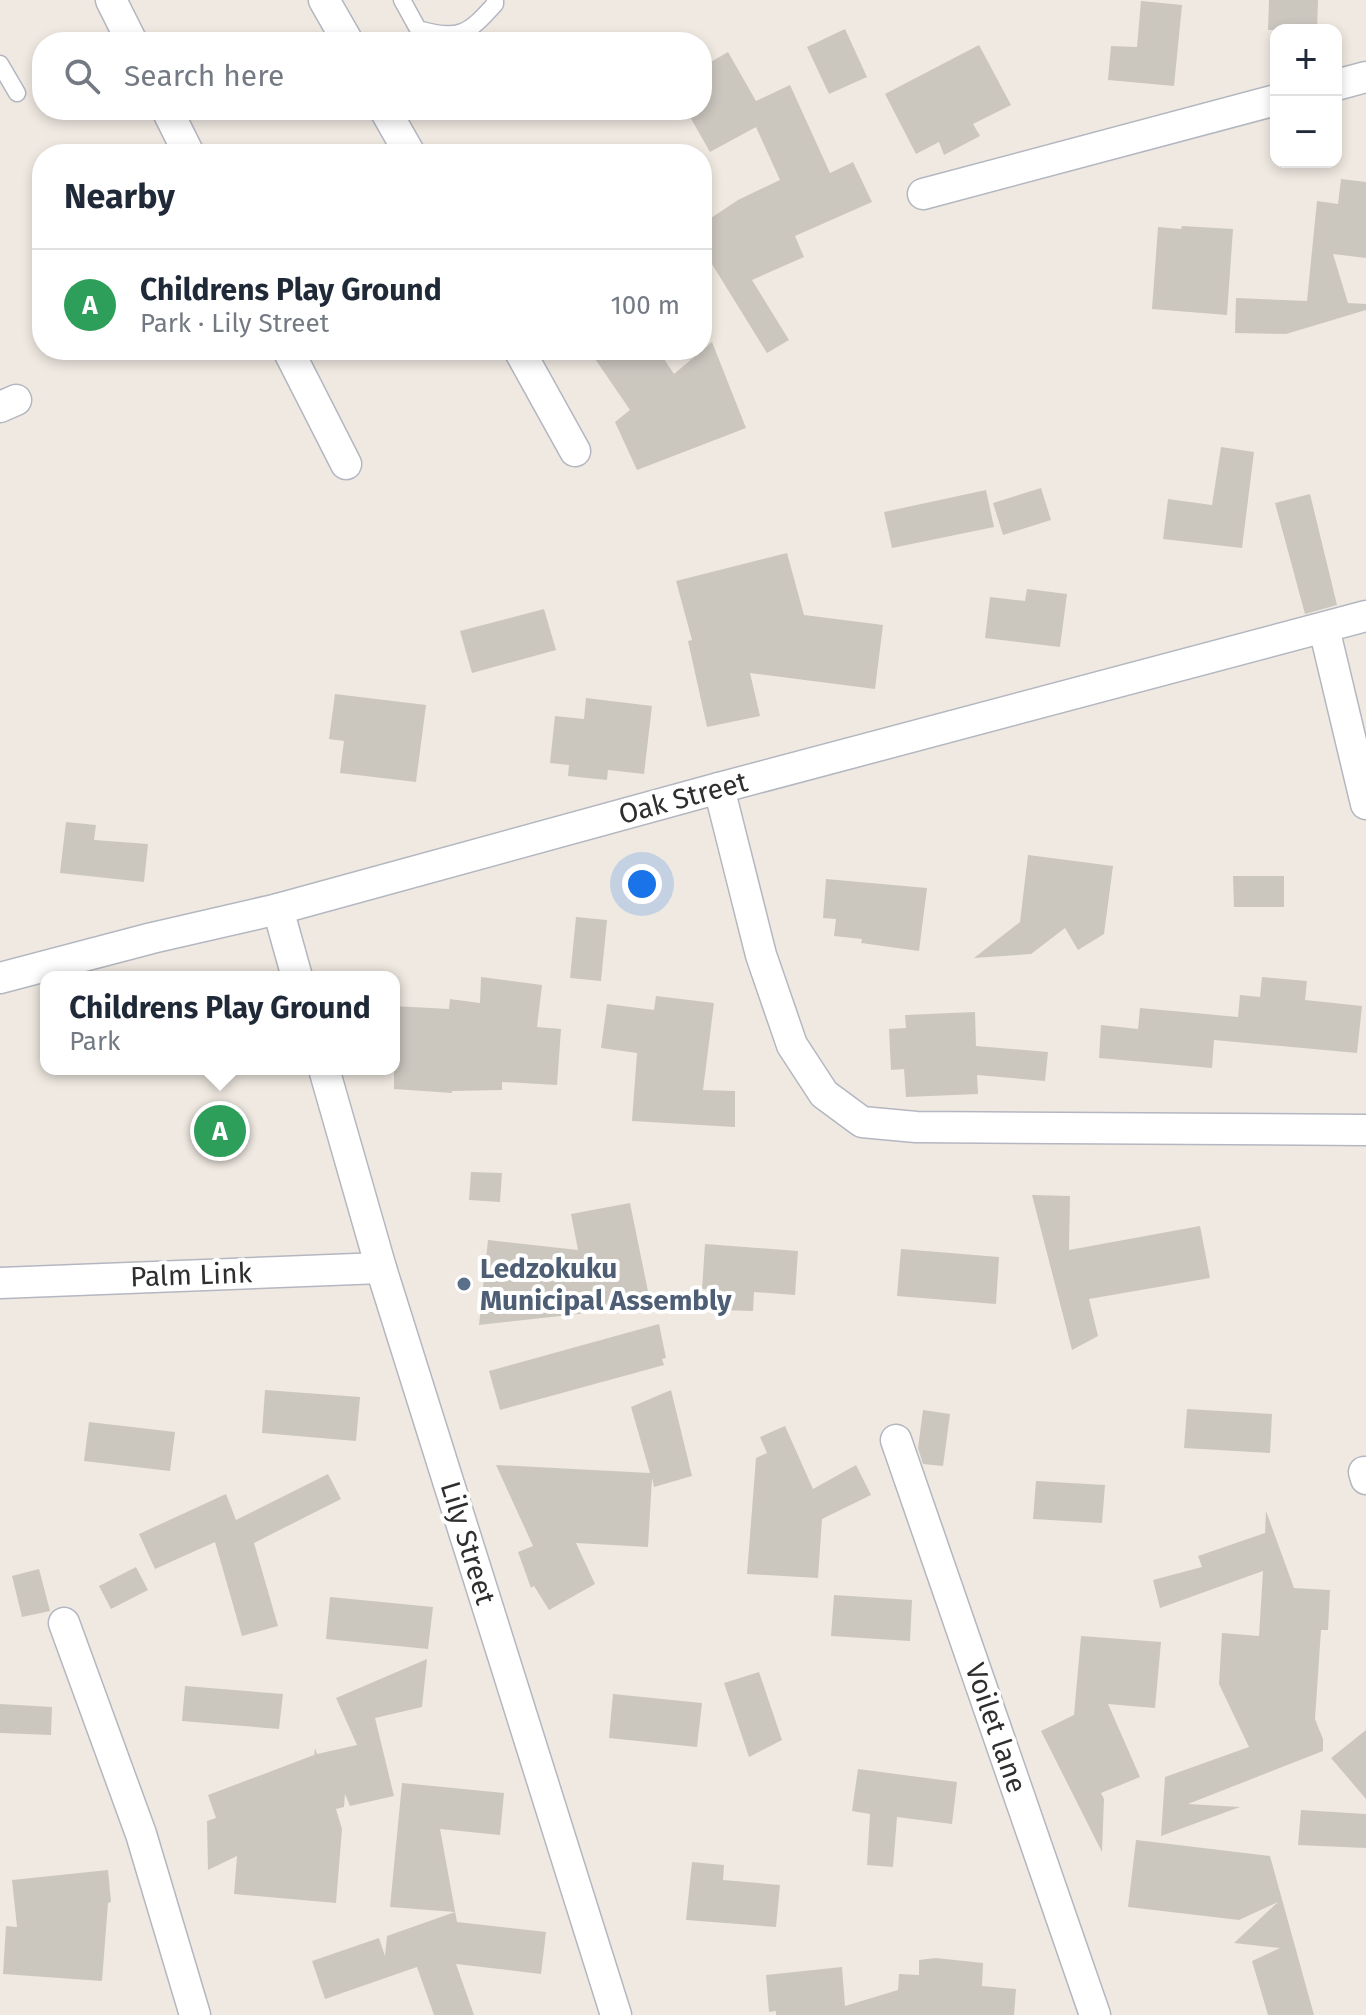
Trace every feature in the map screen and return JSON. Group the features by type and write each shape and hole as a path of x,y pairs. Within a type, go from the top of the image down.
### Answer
{"street":[{"path":"111,0 127,32"},
{"path":"324,0 342,32"},
{"path":"1342,83 1366,77"},
{"path":"923,194 1270,102"},
{"path":"172,120 184,144"},
{"path":"391,120 404,144"},
{"path":"293,360 346,464"},
{"path":"525,360 575,451"},
{"name":"Oak Street","path":"0,978 278,909 1366,616"},
{"path":"1324,628 1366,804"},
{"path":"719,788 761,955 792,1045 824,1094 862,1122 916,1127 1366,1130"},
{"path":"278,909 295,971"},
{"name":"Lily Street","path":"326,1075 381,1268 616,2015"},
{"name":"Palm Link","path":"0,1283 381,1268"},
{"name":"Voilet lane","path":"896,1440 1095,2015"},
{"path":"64,1623 141,1834 195,2015"}],"lane":[{"path":"402,0 418,29 428,32"},
{"path":"459,32 475,26 495,4 495,0"},
{"path":"0,64 17,93"}],"building":[{"path":"1269,0 1318,0 1317,24 1270,24 1268,30"},
{"path":"1141,1 1182,5 1174,86 1108,80 1111,46 1137,47"},
{"path":"845,29 867,77 829,94 807,47"},
{"path":"979,45 1011,105 973,124 980,136 944,155 939,142 916,154 885,94"},
{"path":"728,52 756,101 790,85 830,173 853,162 872,202 795,236 804,257 752,280 789,340 767,353 712,264 712,217 738,200 780,180 756,127 712,151 712,144 705,144 692,120 712,120 712,61"},
{"path":"1341,179 1366,182 1366,258 1333,254 1348,303 1366,304 1366,310 1286,334 1235,333 1236,298 1307,301 1317,201 1338,204"},
{"path":"1182,226 1233,229 1227,315 1152,309 1158,227 1181,229"},
{"path":"712,342 746,428 637,470 615,422 630,410 596,360 665,360 674,374 691,360 712,360"},
{"path":"1221,447 1254,452 1242,548 1163,539 1168,499 1212,505"},
{"path":"1041,488 1051,520 1003,535 993,503"},
{"path":"986,490 994,527 892,548 884,512"},
{"path":"1310,494 1337,605 1305,614 1275,503"},
{"path":"787,553 804,615 883,625 875,689 750,673 760,716 707,727 688,641 692,640 676,581"},
{"path":"1027,589 1067,594 1060,647 985,638 990,597 1025,601"},
{"path":"544,609 556,650 472,673 460,631"},
{"path":"335,694 426,705 416,782 340,773 344,741 329,739"},
{"path":"586,698 652,706 644,774 608,770 607,780 568,776 569,765 550,763 555,716 584,719"},
{"path":"66,822 96,825 94,840 148,844 144,882 60,873"},
{"path":"1028,855 1113,866 1104,934 1078,950 1065,928 1031,954 974,958 1020,922"},
{"path":"1233,876 1284,876 1284,907 1234,907"},
{"path":"826,879 927,888 919,951 834,936 836,919 823,918"},
{"path":"576,917 607,920 601,981 570,978"},
{"path":"481,977 542,985 537,1027 561,1029 557,1085 502,1082 502,1090 452,1093 394,1089 394,1075 400,1075 400,1006 449,1009 450,999 480,1003"},
{"path":"1262,977 1307,981 1305,1000 1362,1006 1357,1053 1214,1040 1212,1068 1099,1058 1101,1025 1138,1029 1140,1008 1238,1017 1240,995 1260,997"},
{"path":"656,996 714,1003 703,1090 735,1091 735,1127 632,1121 637,1053 601,1048 607,1004 654,1010"},
{"path":"975,1012 976,1046 1048,1052 1045,1081 977,1075 978,1094 906,1097 904,1069 891,1070 889,1029 906,1028 905,1015"},
{"path":"471,1172 502,1173 500,1202 469,1200"},
{"path":"1032,1195 1070,1196 1069,1250 1200,1226 1210,1278 1089,1299 1098,1336 1072,1350"},
{"path":"630,1203 651,1306 479,1325 488,1240 578,1250 571,1214"},
{"path":"705,1244 798,1251 795,1295 754,1292 753,1311 721,1310 721,1290 702,1289"},
{"path":"901,1249 999,1257 996,1304 897,1296"},
{"path":"659,1324 666,1358 662,1359 664,1365 500,1410 489,1371"},
{"path":"265,1390 360,1397 356,1441 262,1433"},
{"path":"671,1390 692,1476 654,1487 652,1478 648,1547 576,1543 595,1584 549,1610 534,1586 531,1588 518,1552 533,1546 496,1465 650,1473 631,1407"},
{"path":"1187,1409 1272,1414 1270,1453 1184,1448"},
{"path":"923,1410 950,1414 943,1466 923,1464 918,1448"},
{"path":"89,1422 175,1432 170,1471 84,1461"},
{"path":"785,1426 813,1489 856,1465 871,1495 822,1519 818,1578 747,1574 756,1458 767,1453 760,1437"},
{"path":"328,1474 341,1499 254,1543 278,1626 242,1636 215,1542 155,1569 139,1534 226,1494 236,1520"},
{"path":"1036,1481 1105,1485 1102,1523 1033,1519"},
{"path":"1266,1511 1294,1588 1330,1590 1328,1630 1321,1630 1315,1719 1323,1739 1323,1751 1188,1804 1240,1807 1161,1836 1165,1777 1249,1747 1219,1684 1222,1633 1259,1636 1263,1571 1160,1608 1153,1580 1202,1567 1198,1556 1265,1533"},
{"path":"136,1567 148,1590 111,1609 99,1586"},
{"path":"39,1569 50,1611 22,1617 12,1576"},
{"path":"834,1595 912,1600 910,1641 831,1636"},
{"path":"330,1597 433,1607 428,1649 326,1639"},
{"path":"1081,1636 1161,1642 1155,1708 1108,1704 1140,1777 1101,1793 1104,1799 1102,1852 1041,1731 1074,1715"},
{"path":"427,1659 422,1707 375,1718 394,1796 350,1806 345,1794 344,1807 336,1809 342,1829 336,1903 234,1894 237,1856 208,1870 207,1821 216,1818 208,1795 314,1757 315,1748 317,1754 357,1745 336,1698"},
{"path":"759,1672 782,1740 749,1757 724,1683"},
{"path":"185,1686 283,1694 279,1729 182,1721"},
{"path":"613,1694 702,1703 697,1747 609,1738"},
{"path":"0,1704 52,1707 51,1735 0,1733"},
{"path":"1366,1730 1366,1799 1331,1758"},
{"path":"858,1769 957,1782 952,1824 897,1817 893,1867 867,1865 870,1814 852,1811"},
{"path":"402,1783 504,1793 500,1835 440,1829 457,1922 546,1932 541,1974 456,1964 474,2015 434,2015 417,1967 325,1999 312,1961 379,1938 385,1956 387,1936 455,1912 390,1907"},
{"path":"1301,1810 1366,1814 1366,1848 1298,1845"},
{"path":"1136,1840 1270,1856 1314,2015 1268,2015 1252,1961 1280,1948 1234,1943 1278,1902 1239,1920 1128,1907"},
{"path":"692,1862 724,1865 723,1880 780,1885 776,1927 686,1920"},
{"path":"108,1870 111,1902 108,1903 102,1981 3,1974 6,1926 17,1927 12,1880"},
{"path":"936,1958 983,1963 982,1986 1016,1989 1014,2015 776,2015 776,2011 769,2012 766,1975 842,1967 845,2006 898,1990 899,1974 919,1975 919,1960"}],"place":[{"name":"Childrens Play Ground","path":"220,1131"},
{"name":"Ledzokuku Municipal Assembly","path":"464,1284"}]}
